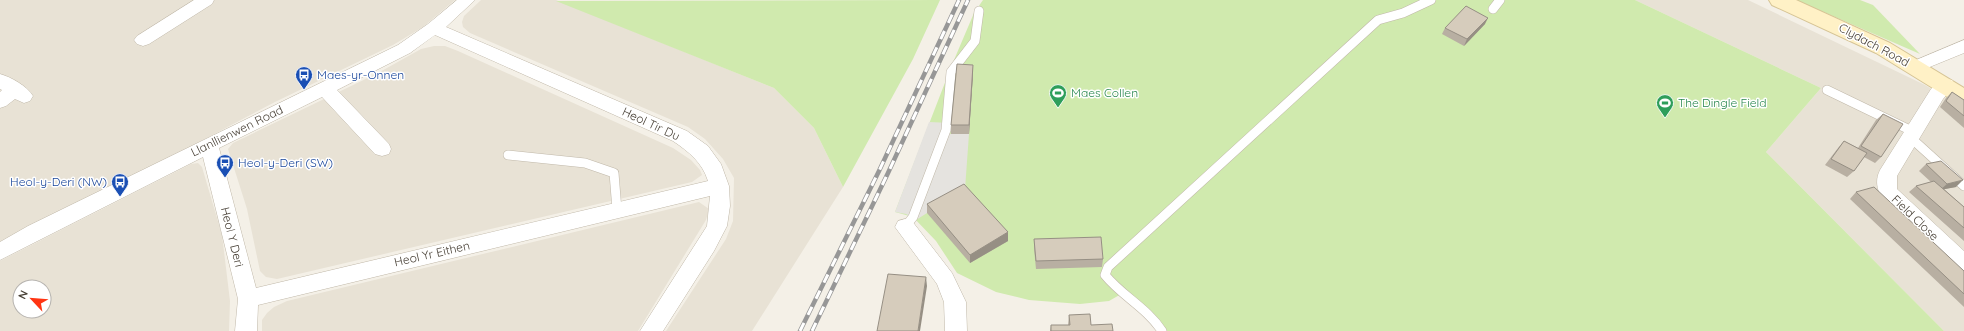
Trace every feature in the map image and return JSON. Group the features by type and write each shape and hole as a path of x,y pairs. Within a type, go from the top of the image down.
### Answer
{"main road":[{"name":"Clydach Road","path":"1779,0 1876,44 1946,85 1964,98"}],"street":[{"path":"143,40 206,0"},
{"name":"Llanllienwen Road","path":"0,252 35,232 404,48 434,28 467,0"},
{"name":"Heol Tir Du","path":"434,28 680,136 701,151 714,168 719,186 720,206 717,226 707,245 651,331"},
{"path":"1915,67 1964,46"},
{"path":"0,80 20,93 0,101"},
{"name":"Field Close","path":"1946,85 1938,94 1887,175 1887,190 1892,198 1964,264"},
{"path":"324,89 382,149"},
{"name":"Heol Y Deri","path":"209,145 248,299 246,331"},
{"name":"Heol Yr Eithen","path":"248,299 292,287 719,186"},
{"path":"906,227 945,279 955,302 956,331"}],"lane":[{"path":"1162,331 1150,313 1111,283 1105,275 1108,267 1378,20 1404,13 1431,0"},
{"path":"1493,9 1500,0"},
{"path":"906,227 913,217 946,130 951,72 975,42 979,11"},
{"path":"1827,90 1912,135 1964,186"},
{"path":"508,155 585,163 614,173 617,210"}],"shaded area":[{"path":"0,0 455,0 423,27 393,45 275,102 0,247"},
{"path":"481,0 556,0 774,88 814,128 843,187 752,331 666,331 726,239 733,221 734,178 723,159 705,139 688,127 470,33 463,27 462,22 464,16"},
{"path":"1635,0 1748,0 1925,85 1964,110 1964,331 1944,331 1766,152 1821,88"},
{"path":"434,46 445,46 458,51 673,148 691,160 700,170 702,175 692,182 277,279 266,277 260,271 247,209 228,149 233,143 378,73 421,49"},
{"path":"929,122 951,123 950,134 969,134 965,189 916,220 906,214 895,212"},
{"path":"198,163 202,167 222,235 230,301 229,331 0,331 0,261 191,164"},
{"path":"699,202 709,209 706,220 638,331 262,331 262,320 267,313 274,307 287,301"}],"green space":[{"path":"940,0 913,59 843,187 814,128 774,88 556,1"},
{"path":"983,0 1635,0 1821,88 1766,152 1944,331 1162,331 1123,293 1109,301 1080,304 1029,300 996,292 957,273 936,241 913,217 895,212 951,67 974,13"},
{"path":"1796,0 1860,0 1873,5 1920,54"}],"building":[{"path":"1466,6 1488,18 1467,39 1445,28"},
{"path":"957,64 973,65 969,125 951,125"},
{"path":"1952,92 1964,100 1964,116 1946,101"},
{"path":"1883,114 1903,124 1881,157 1861,146"},
{"path":"1844,141 1867,153 1854,171 1831,159"},
{"path":"1941,161 1963,180 1947,184 1926,164"},
{"path":"1934,181 1964,207 1964,228 1916,186"},
{"path":"964,184 1008,232 970,255 927,204"},
{"path":"1874,187 1964,271 1964,294 1856,192"},
{"path":"1101,237 1103,259 1036,261 1034,239"},
{"path":"888,274 926,277 918,331 877,331"},
{"path":"1090,314 1091,325 1112,324 1113,331 1051,331 1051,325 1070,325 1069,315"}],"railway":[{"path":"800,331 879,171 959,0"},
{"path":"812,331 888,173 968,0"}],"place":[{"name":"Maes-yr-Onnen","path":"304,90"},
{"name":"Maes Collen","path":"1058,108"},
{"name":"The Dingle Field","path":"1665,118"},
{"name":"Heol-y-Deri (SW)","path":"225,178"},
{"name":"Heol-y-Deri (NW)","path":"120,197"}]}
